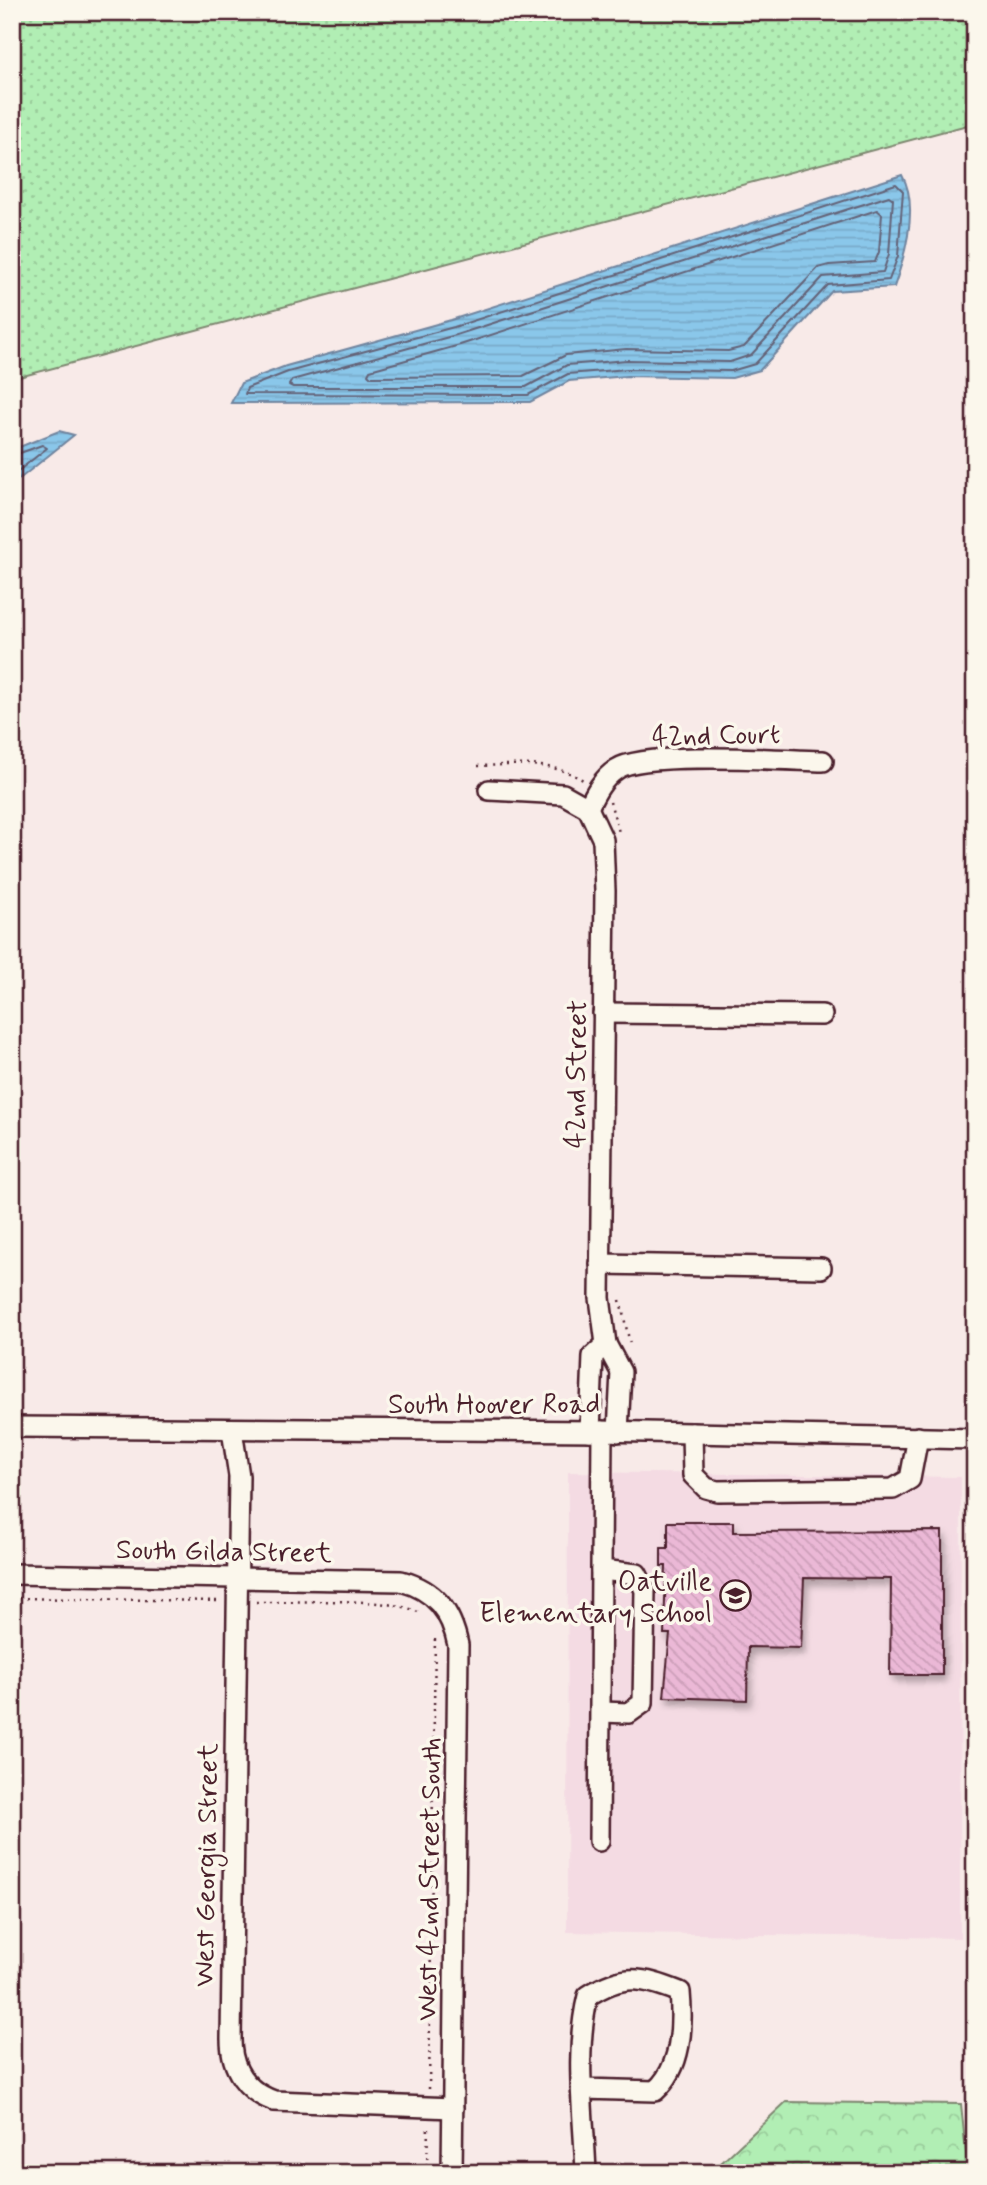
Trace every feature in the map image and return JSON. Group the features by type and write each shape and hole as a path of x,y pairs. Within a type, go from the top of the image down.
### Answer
{"street":[{"name":"42nd Court","path":"589,808 598,788 618,768 649,759 823,761"},
{"path":"489,790 563,794 589,808"},
{"name":"42nd Street","path":"589,808 603,840 600,1298 606,1344 621,1372 603,1432"},
{"path":"603,1013 822,1015"},
{"path":"600,1264 821,1268"},
{"path":"599,1841 603,1432 593,1356 606,1344"},
{"name":"South Hoover Road","path":"12,1427 918,1437 974,1433"},
{"name":"West Georgia Street","path":"232,1430 239,1476 231,2039 236,2068 245,2083 260,2096 274,2101 453,2108"},
{"path":"692,1433 693,1475 706,1488 717,1491 893,1489 910,1479 918,1437"},
{"path":"601,1570 637,1574 645,1590 643,1703 629,1713 601,1712"},
{"name":"South Gilda Street","path":"12,1574 401,1581 432,1594"},
{"name":"West 42nd Street South","path":"432,1594 450,1617 458,1644 452,2173"},
{"path":"583,2089 655,2091 670,2078 682,2016 680,1992 656,1983 634,1979 611,1981 588,1996 583,2019 583,2089 586,2173"}],"path":[{"path":"12,1598 383,1604 406,1607 421,1612 427,1618"},
{"path":"427,2173 436,1637 432,1624"}],"shaded area":[{"path":"568,1472 961,1477 960,1938 567,1932"}],"green space":[{"path":"12,12 975,12 975,123 12,379"},
{"path":"786,2102 961,2104 968,2173 718,2173 719,2165"}],"water":[{"path":"902,175 907,187 910,215 906,246 894,287 832,291 760,370 732,378 627,376 569,381 530,402 231,403 241,383 286,366 451,320"},
{"path":"59,431 74,435 12,485 12,450"}],"building":[{"name":"Oatville Elementary School","path":"668,1522 733,1522 733,1532 942,1531 942,1675 890,1675 891,1579 804,1578 801,1648 748,1647 747,1700 664,1697 670,1634 664,1634 666,1566 661,1566 661,1548 668,1548"}],"place":[{"name":"Oatville Elementary School","path":"735,1596"}]}
